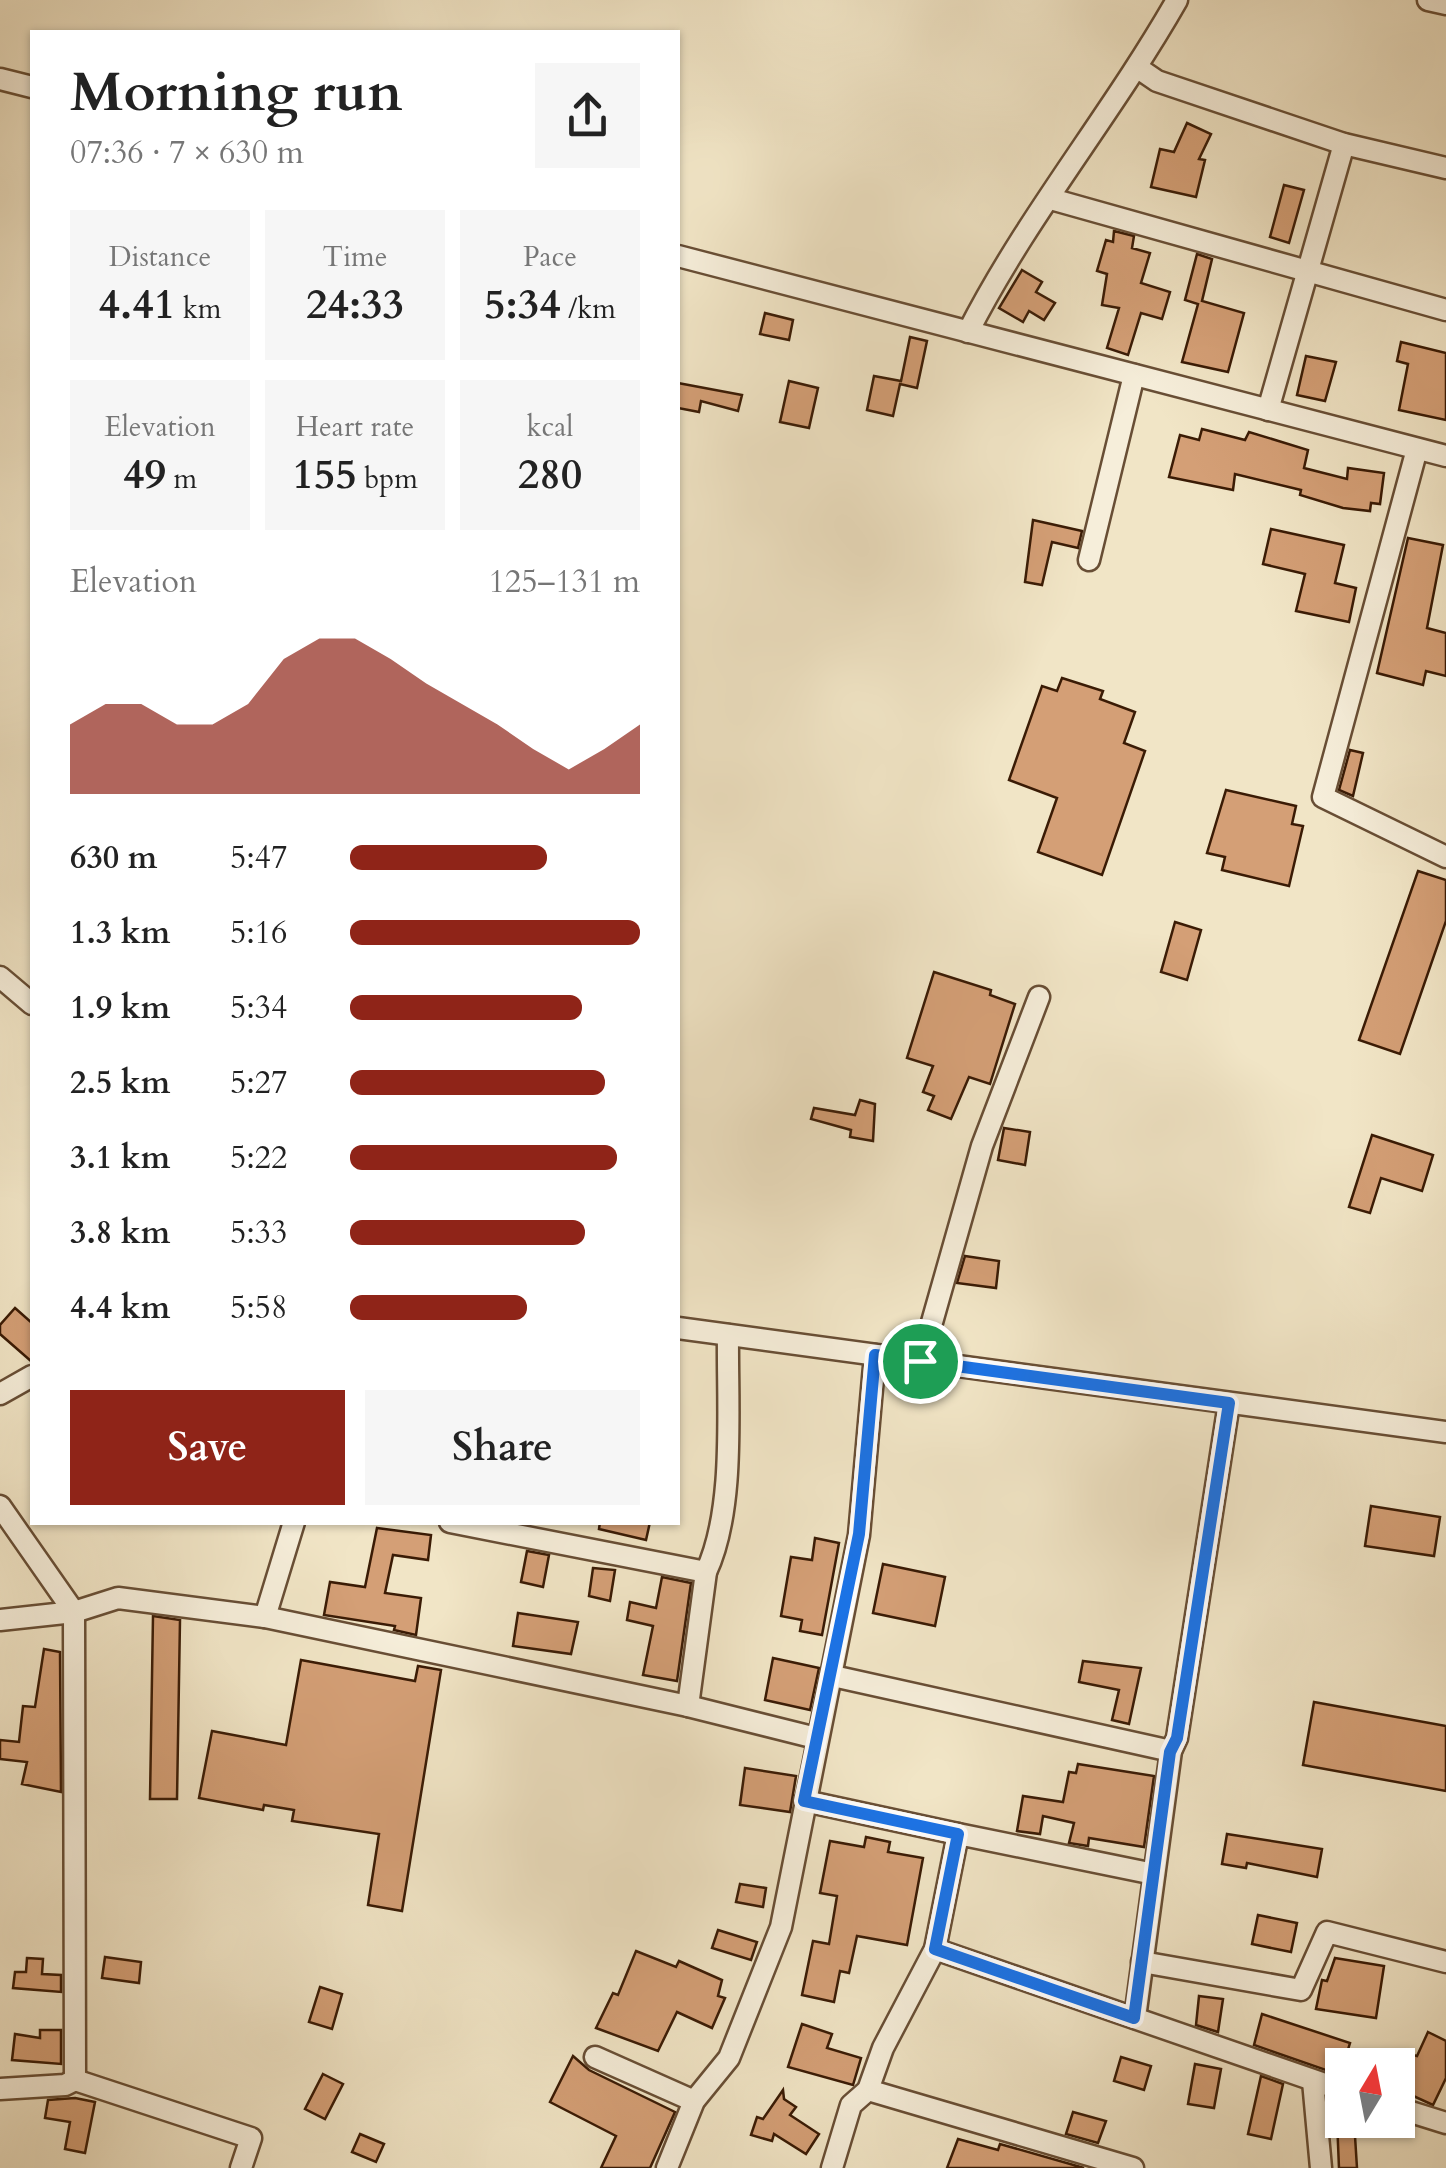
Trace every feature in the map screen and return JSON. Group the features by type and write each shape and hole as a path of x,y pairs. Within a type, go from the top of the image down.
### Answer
{"street":[{"path":"968,332 1001,267 1138,68 1177,0"},
{"path":"1428,0 1446,4"},
{"path":"1138,68 1157,81 1344,144 1446,168"},
{"path":"0,79 30,87"},
{"path":"1268,410 1344,144"},
{"path":"1051,199 1446,310"},
{"path":"680,257 1446,456"},
{"path":"1089,560 1134,375"},
{"path":"1417,449 1322,797 1446,856"},
{"path":"0,977 30,1002"},
{"path":"920,1361 982,1146 1039,997"},
{"path":"680,1328 1446,1432"},
{"path":"688,1706 706,1572 715,1552 727,1454 728,1335"},
{"path":"666,2168 694,2101 729,2058 781,1928 859,1534 875,1355"},
{"path":"0,1394 30,1377"},
{"path":"1134,2018 1170,1752 1177,1738 1229,1403"},
{"path":"0,1506 74,1612 75,2080"},
{"path":"265,1617 293,1525"},
{"path":"465,1525 706,1572"},
{"path":"0,1620 74,1612 118,1598 265,1617 688,1706 816,1738"},
{"path":"833,1676 1170,1752"},
{"path":"804,1801 1154,1874"},
{"path":"836,2167 851,2105 868,2090 883,2048 935,1949 958,1834"},
{"path":"1142,1962 1301,1990 1327,1932 1446,1962"},
{"path":"935,1949 1325,2085"},
{"path":"595,2057 694,2101"},
{"path":"0,2089 65,2085 75,2080 251,2138 241,2168"},
{"path":"1314,2081 1321,2168"},
{"path":"868,2090 1133,2168"},
{"path":"1415,2113 1446,2123"}],"building":[{"path":"1187,123 1211,134 1199,159 1205,160 1196,197 1151,187 1160,149 1174,152"},
{"path":"1284,185 1304,190 1289,243 1270,237"},
{"path":"1114,231 1134,236 1132,248 1150,253 1141,283 1170,292 1162,319 1141,313 1128,355 1107,348 1119,308 1102,305 1107,274 1097,271 1106,240 1113,242"},
{"path":"1197,254 1212,259 1202,301 1244,313 1228,372 1182,362 1198,304 1185,300"},
{"path":"1022,270 1042,282 1036,292 1055,303 1044,320 1029,311 1023,322 999,308"},
{"path":"765,313 793,320 789,340 760,334"},
{"path":"910,337 927,341 917,388 900,384 893,416 867,410 874,376 901,381"},
{"path":"1401,342 1446,353 1446,420 1399,410 1408,364 1397,361"},
{"path":"1306,356 1336,362 1325,401 1297,395"},
{"path":"789,381 818,388 809,428 780,422"},
{"path":"680,383 742,395 738,411 701,401 699,412 680,408"},
{"path":"1202,429 1245,440 1249,432 1308,450 1304,468 1347,479 1348,468 1384,473 1380,504 1371,503 1370,511 1343,508 1300,495 1301,490 1235,474 1233,490 1169,477 1180,435 1199,440"},
{"path":"1033,520 1082,531 1078,548 1052,542 1042,585 1025,582"},
{"path":"1271,529 1344,545 1335,583 1356,588 1349,622 1296,611 1305,574 1263,564"},
{"path":"1408,538 1443,545 1427,628 1446,633 1446,676 1426,671 1423,685 1377,673"},
{"path":"1062,678 1103,691 1100,699 1135,712 1124,743 1145,751 1102,875 1038,852 1057,798 1009,780 1042,686 1057,691"},
{"path":"1350,750 1363,753 1353,796 1339,790"},
{"path":"1226,790 1296,806 1292,824 1303,826 1289,886 1222,870 1225,857 1207,853"},
{"path":"1418,871 1446,880 1446,921 1400,1054 1359,1040"},
{"path":"1175,922 1201,930 1187,980 1161,972"},
{"path":"934,972 991,990 990,995 1015,1004 990,1084 969,1077 951,1119 928,1110 934,1096 923,1092 933,1066 907,1058"},
{"path":"860,1100 875,1104 873,1141 850,1137 851,1130 811,1119 814,1108 855,1115"},
{"path":"1004,1128 1030,1132 1025,1165 998,1160"},
{"path":"1372,1135 1433,1155 1422,1191 1381,1178 1370,1213 1349,1207"},
{"path":"965,1256 999,1261 996,1288 957,1283"},
{"path":"15,1308 30,1321 30,1360 0,1334 0,1325"},
{"path":"1371,1506 1440,1517 1434,1556 1365,1546"},
{"path":"600,1525 649,1525 646,1540 599,1529"},
{"path":"377,1528 431,1535 428,1560 393,1555 385,1593 421,1598 416,1635 394,1630 395,1626 324,1615 330,1582 365,1587"},
{"path":"815,1538 839,1543 822,1635 800,1631 802,1620 781,1616 791,1557 812,1560"},
{"path":"527,1551 549,1555 543,1587 521,1582"},
{"path":"883,1564 945,1577 935,1626 873,1613"},
{"path":"593,1568 615,1570 610,1601 589,1596"},
{"path":"662,1577 691,1583 677,1681 643,1675 653,1626 627,1620 630,1602 656,1608"},
{"path":"518,1613 578,1622 571,1654 513,1646"},
{"path":"153,1616 180,1620 177,1799 150,1799"},
{"path":"44,1649 60,1652 61,1792 22,1784 27,1762 0,1759 0,1740 19,1742 23,1706 35,1707"},
{"path":"773,1658 819,1668 810,1710 765,1700"},
{"path":"301,1660 415,1681 418,1666 441,1670 402,1911 368,1905 379,1834 292,1821 294,1810 264,1805 263,1810 199,1798 212,1731 286,1745"},
{"path":"1083,1661 1141,1668 1129,1724 1112,1720 1119,1690 1079,1682"},
{"path":"1314,1702 1446,1726 1446,1791 1303,1765"},
{"path":"1078,1764 1154,1776 1144,1847 1089,1838 1088,1846 1069,1843 1074,1823 1043,1816 1040,1834 1017,1831 1023,1796 1063,1802 1069,1772 1076,1773"},
{"path":"745,1768 796,1776 790,1812 740,1805"},
{"path":"1227,1834 1322,1849 1317,1877 1247,1863 1246,1868 1222,1864"},
{"path":"866,1837 890,1842 888,1852 923,1858 907,1945 857,1936 849,1973 840,1971 834,2002 802,1995 813,1941 829,1944 837,1896 820,1893 830,1841 864,1847"},
{"path":"740,1884 766,1888 763,1907 736,1902"},
{"path":"1258,1915 1297,1923 1291,1952 1252,1944"},
{"path":"718,1930 757,1942 751,1960 712,1948"},
{"path":"636,1951 676,1967 679,1961 722,1980 718,1996 725,1998 712,2028 677,2012 658,2051 596,2028 613,1993 618,1995"},
{"path":"105,1957 141,1962 139,1983 102,1978"},
{"path":"27,1958 43,1959 42,1974 61,1975 61,1992 13,1988 15,1972 26,1972"},
{"path":"1335,1958 1384,1966 1376,2018 1316,2009 1322,1980 1327,1981"},
{"path":"320,1987 342,1994 332,2029 309,2022"},
{"path":"1199,1996 1223,1999 1218,2032 1196,2025"},
{"path":"1262,2014 1350,2043 1348,2048 1325,2048 1325,2070 1254,2045"},
{"path":"802,2024 832,2034 827,2048 861,2058 853,2085 788,2067"},
{"path":"40,2030 61,2030 61,2064 12,2060 15,2034 40,2038"},
{"path":"1428,2032 1446,2041 1446,2078 1433,2105 1415,2097 1417,2056"},
{"path":"573,2056 589,2070 675,2112 650,2168 601,2168 616,2136 550,2102"},
{"path":"1121,2057 1151,2066 1144,2090 1114,2081"},
{"path":"1195,2064 1221,2069 1214,2108 1188,2104"},
{"path":"323,2074 343,2084 325,2119 305,2109"},
{"path":"1261,2076 1283,2084 1271,2139 1248,2134"},
{"path":"783,2090 784,2099 796,2107 790,2115 819,2134 806,2154 774,2134 772,2141 751,2135 757,2117 763,2119"},
{"path":"75,2098 95,2102 85,2153 65,2149 70,2122 45,2118 48,2100"},
{"path":"1073,2112 1106,2121 1098,2143 1066,2134"},
{"path":"360,2134 384,2144 376,2162 352,2152"},
{"path":"1338,2138 1355,2138 1357,2168 1339,2168"},
{"path":"958,2139 998,2150 1000,2144 1084,2168 947,2168"}],"route":[{"path":"875,1355 920,1361 1229,1403 1177,1738 1170,1752 1134,2018 935,1949 958,1834 804,1801 833,1676 859,1534 875,1355"}]}
